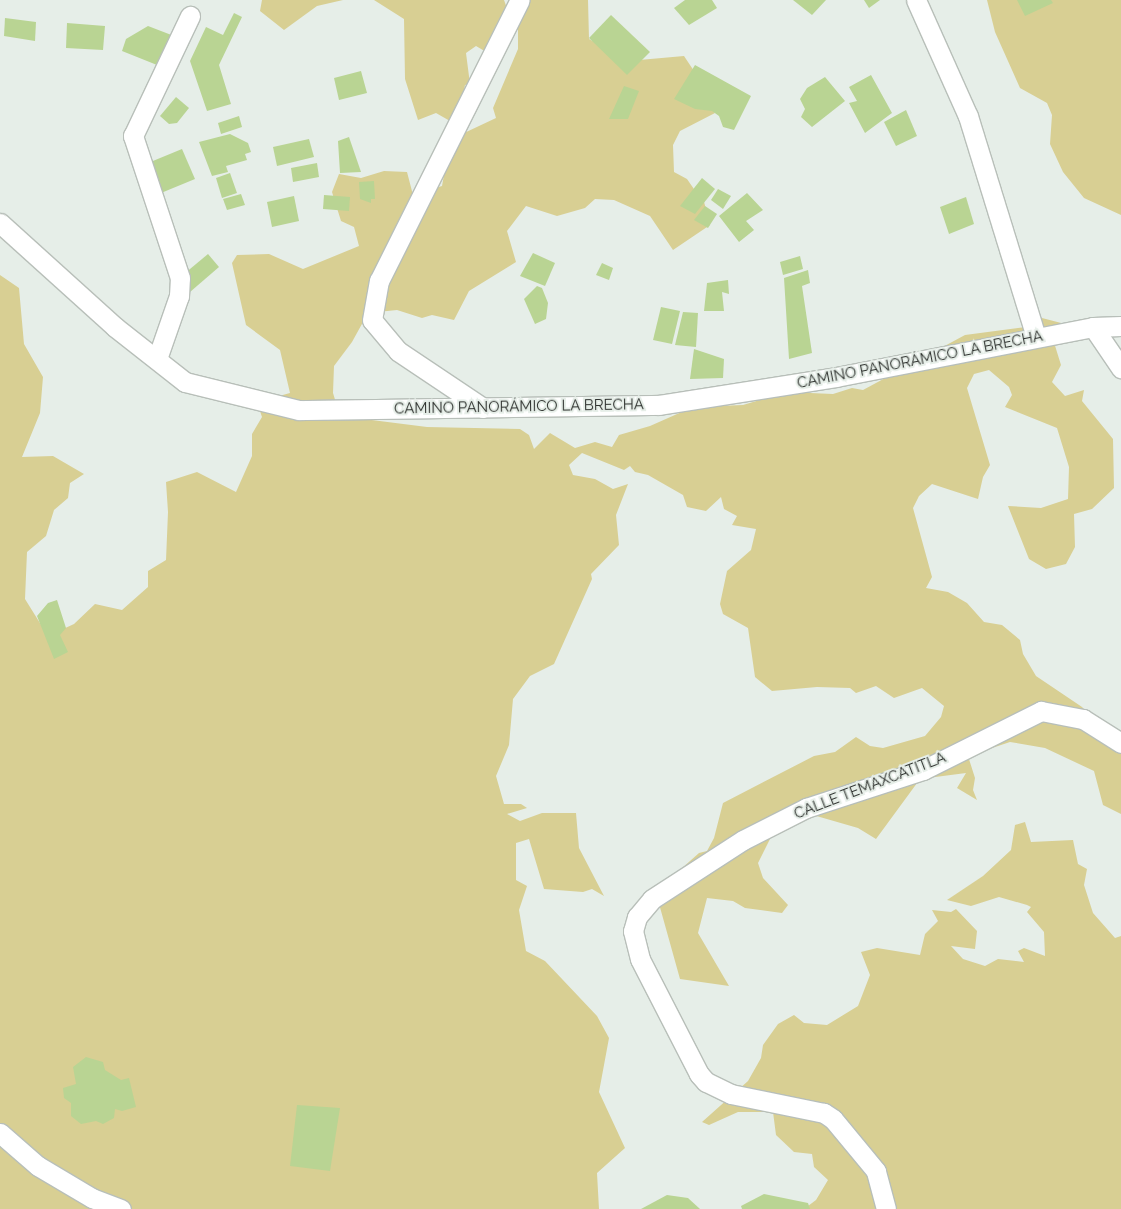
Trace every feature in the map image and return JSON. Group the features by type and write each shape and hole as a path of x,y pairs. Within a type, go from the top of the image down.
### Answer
{"street":[{"path":"483,408 398,351 372,320 379,281 520,0"},
{"path":"916,0 968,116 1036,337"},
{"path":"157,359 179,296 180,278 133,136 190,16"},
{"name":"CAMINO PANORÁMICO LA BRECHA","path":"0,223 115,327 185,382 299,410 659,405 836,378 1092,327 1121,326"},
{"path":"1092,327 1121,368"},
{"name":"CALLE TEMAXCATITLA","path":"886,1209 876,1170 833,1119 824,1113 731,1094 706,1082 699,1074 640,959 633,931 637,917 652,900 743,840 806,808 923,770 1041,711 1084,719 1121,743"},
{"path":"0,1133 38,1166 92,1198 121,1209"}],"shaded area":[{"path":"262,0 343,0 317,6 284,30 260,11"},
{"path":"374,0 504,0 509,14 504,21 506,52 493,56 476,46 466,53 470,84 465,85 463,96 450,121 436,113 418,120 405,79 404,19"},
{"path":"518,0 588,0 589,39 628,61 684,56 700,80 715,113 680,131 673,145 674,172 687,179 696,192 701,190 710,225 673,250 650,216 614,200 595,199 585,208 557,216 526,206 507,231 516,262 469,291 454,320 432,315 422,318 397,310 368,313 352,342 334,366 333,393 340,416 427,427 520,429 529,435 534,449 550,433 575,448 595,442 612,447 619,435 650,426 693,407 743,405 787,392 833,394 852,388 863,390 965,335 1034,326 1042,318 1065,324 1052,336 1061,365 1052,382 1065,396 1084,390 1082,401 1113,439 1114,488 1092,509 1074,514 1075,547 1066,564 1046,569 1029,559 1008,506 1041,508 1068,499 1069,467 1057,428 1005,407 1012,395 1009,387 989,370 974,374 967,388 990,465 983,477 978,499 932,484 919,496 913,508 932,577 926,588 948,592 967,603 984,622 1002,625 1020,640 1023,654 1036,676 1082,707 1121,748 1121,814 1103,805 1094,771 1045,748 1010,742 968,756 975,778 973,790 977,800 957,788 966,773 920,779 876,839 858,828 813,815 780,819 758,863 763,878 788,905 782,913 745,908 733,901 707,898 698,933 729,986 680,979 656,893 675,881 681,869 699,853 707,851 714,838 723,803 814,756 835,752 856,737 870,746 883,748 925,736 941,717 944,706 922,688 894,698 876,686 856,693 850,688 817,687 772,691 755,677 748,628 723,614 720,604 727,571 751,550 756,529 732,525 737,516 724,509 721,497 706,511 687,507 683,495 648,475 635,472 630,466 624,470 582,453 569,465 573,475 595,479 613,489 628,484 616,515 619,545 591,574 592,579 554,664 530,676 513,699 509,745 496,776 504,804 521,804 527,808 507,814 520,821 542,813 576,813 579,848 604,896 592,889 583,892 544,889 529,839 516,843 516,880 527,886 519,910 526,951 545,961 597,1016 609,1038 599,1092 625,1148 597,1173 599,1209 0,1209 0,275 19,288 24,344 43,377 40,413 22,457 53,456 84,474 70,483 68,498 54,510 46,536 27,552 25,599 48,636 74,624 95,604 122,610 148,587 148,571 166,560 168,512 166,482 197,472 236,492 252,456 252,434 262,417 259,408 272,398 290,393 280,350 246,325 232,263 237,255 269,254 303,269 359,246 354,227 341,221 332,192 339,174 361,178 384,171 407,172 413,195 442,186 446,164 451,162 462,134 496,118 493,108 518,49"},
{"path":"987,0 1121,0 1121,215 1084,198 1063,172 1050,144 1052,115 1047,103 1020,88 995,32"},
{"path":"1025,822 1031,842 1073,840 1078,864 1087,869 1084,885 1093,913 1115,938 1121,936 1121,1209 804,1209 816,1200 828,1180 814,1167 812,1154 794,1152 776,1135 773,1112 738,1112 709,1125 702,1122 748,1081 761,1058 763,1045 778,1024 794,1015 804,1023 827,1025 858,1006 870,975 861,952 877,948 920,955 925,934 938,921 932,910 951,912 956,909 977,931 975,949 951,946 963,959 985,966 998,959 1024,962 1018,951 1024,948 1045,956 1044,932 1027,912 1031,907 999,897 971,906 947,900 983,876 1011,850 1015,825"}],"building":[{"path":"685,0 712,0 717,8 689,25 674,8"},
{"path":"793,0 826,0 812,15"},
{"path":"864,0 880,0 869,8"},
{"path":"1017,0 1051,0 1053,3 1025,16"},
{"path":"234,13 242,17 219,65 231,104 207,111 190,61 206,27 223,35"},
{"path":"611,15 650,52 627,75 589,38"},
{"path":"5,18 36,22 35,41 4,36"},
{"path":"67,23 105,26 103,50 66,48"},
{"path":"148,26 174,36 162,67 122,51 126,39"},
{"path":"695,65 751,96 734,130 723,127 719,116 712,111 695,109 674,99"},
{"path":"361,71 367,93 339,100 334,78"},
{"path":"871,75 892,113 865,133 849,103 857,101 849,87"},
{"path":"825,77 845,101 812,127 801,117 805,109 800,99 807,88"},
{"path":"624,86 639,91 628,119 609,119"},
{"path":"176,97 189,108 177,123 169,124 160,116"},
{"path":"906,110 917,136 896,146 884,122"},
{"path":"239,116 242,127 221,134 218,123"},
{"path":"230,134 248,143 251,152 245,154 247,160 226,166 228,172 212,176 199,142"},
{"path":"349,137 361,172 340,173 338,141"},
{"path":"309,139 314,157 277,166 273,147"},
{"path":"182,149 195,179 161,193 148,163"},
{"path":"317,163 319,177 293,182 291,168"},
{"path":"230,173 237,193 222,198 216,178"},
{"path":"702,178 715,189 695,214 680,206"},
{"path":"374,181 375,199 371,199 371,203 360,199 359,182"},
{"path":"718,189 731,196 723,209 711,200"},
{"path":"747,193 763,210 746,221 754,230 739,242 719,216"},
{"path":"241,194 245,205 227,210 223,199"},
{"path":"324,195 350,197 349,211 323,209"},
{"path":"294,196 299,221 272,227 267,202"},
{"path":"966,197 974,224 949,234 940,207"},
{"path":"705,206 717,214 708,228 694,220"},
{"path":"533,253 555,263 545,286 520,276"},
{"path":"208,254 219,267 190,292 184,274"},
{"path":"800,256 803,269 783,275 780,262"},
{"path":"602,263 613,268 609,280 596,275"},
{"path":"808,270 810,283 802,286 812,353 789,359 784,278"},
{"path":"728,280 729,294 722,292 724,311 704,311 707,283"},
{"path":"537,286 542,288 548,303 546,319 535,324 524,299"},
{"path":"661,307 680,311 672,344 653,340"},
{"path":"683,312 698,313 696,347 675,345"},
{"path":"694,349 724,359 723,378 690,379"},
{"path":"57,600 66,628 60,635 68,652 54,659 37,616 48,603"},
{"path":"86,1057 103,1062 105,1070 121,1080 129,1078 136,1107 122,1111 115,1109 114,1118 103,1124 96,1121 81,1124 71,1116 71,1103 64,1098 63,1088 76,1084 73,1067"},
{"path":"297,1105 340,1108 330,1171 290,1166"},
{"path":"764,1194 808,1203 810,1209 742,1209 741,1206"},
{"path":"667,1195 688,1198 700,1209 641,1209"}]}
